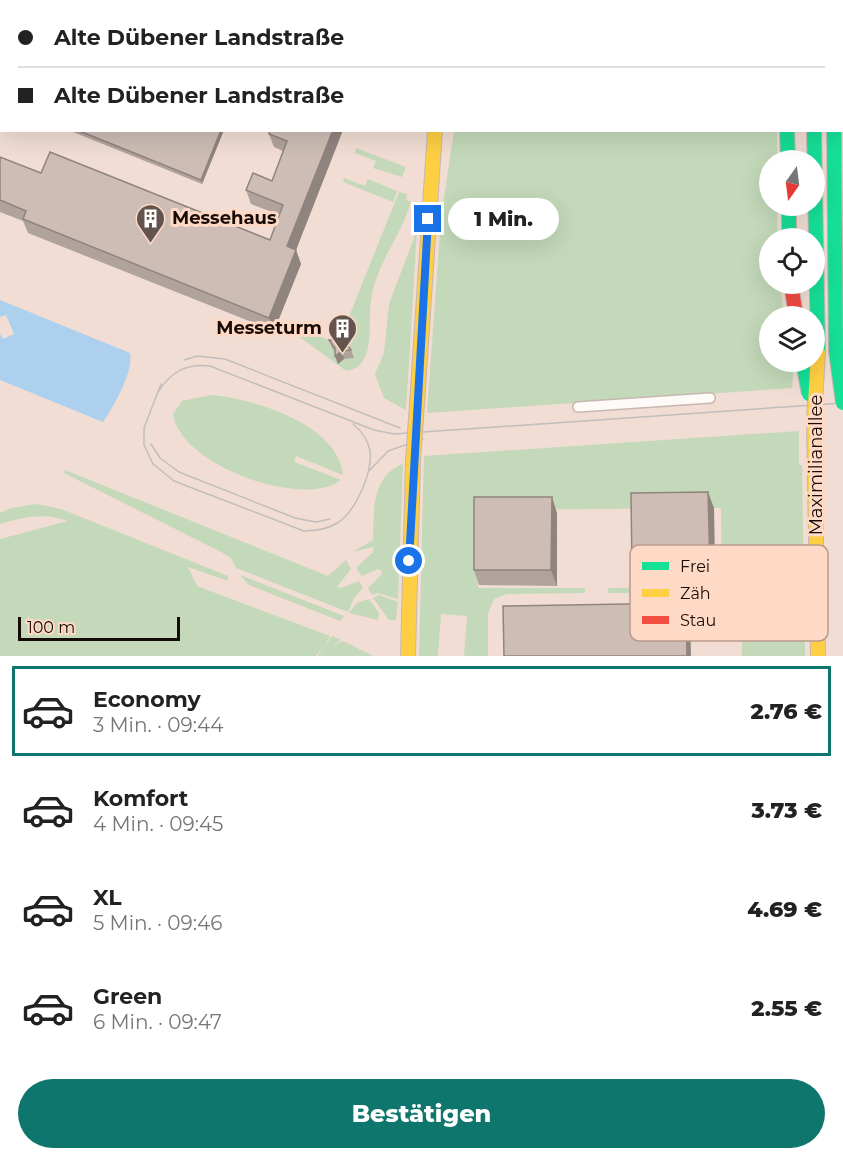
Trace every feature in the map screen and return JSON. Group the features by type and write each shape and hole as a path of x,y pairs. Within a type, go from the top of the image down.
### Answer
{"main road":[{"path":"408,656 411,492 435,132"},
{"path":"787,132 788,150"},
{"name":"Maximilianallee","path":"814,132 818,352 814,421 816,545"},
{"name":"Maximilianallee","path":"834,132 836,351 843,403"},
{"path":"805,372 814,421"},
{"name":"Maximilianallee","path":"818,641 818,656"}],"street":[{"path":"579,407 710,398"}],"green space":[{"path":"454,132 777,132 777,150 759,150 759,216 777,216 778,228 759,228 759,294 781,294 783,306 759,306 759,372 793,372 792,388 427,413 441,218"},
{"path":"356,148 406,167 402,177 373,168 376,161 355,153"},
{"path":"344,178 365,186 368,179 397,191 393,202 343,182"},
{"path":"399,192 407,194 406,200 411,202 374,287 367,353 356,368 346,371 289,329 291,324 338,344"},
{"path":"417,230 406,410 384,398 375,374 384,353 389,304"},
{"path":"211,395 270,408 310,428 326,441 338,457 343,475 296,456 294,462 341,480 323,488 299,489 272,485 245,477 219,465 196,450 180,432 173,414 182,401"},
{"path":"799,431 803,545 721,545 721,508 476,510 478,588 585,588 585,593 507,594 494,599 488,613 488,656 464,656 467,616 441,614 438,656 419,656 424,456"},
{"path":"403,464 398,599 378,593 372,595 368,588 382,571 378,569 362,576 356,568 373,552 374,547 352,552 373,540 376,496 385,477"},
{"path":"65,470 328,576 346,560 351,569 337,587 341,588 359,581 363,588 354,598 348,612 236,568 231,558 221,552 64,473"},
{"path":"37,504 61,509 228,576 228,581 188,567 197,586 330,636 324,648 332,636 341,640 333,645 343,641 373,656 318,656 323,648 316,656 0,656 0,539 68,521 60,518 34,516 0,524 0,513 11,508"},
{"path":"240,575 344,616 340,621 249,585"},
{"path":"608,588 630,588 630,593 608,593"},
{"path":"379,595 398,602 396,620 389,620 373,598"},
{"path":"369,599 379,613 378,620 349,613 357,603"},
{"path":"630,604 630,619 591,605"},
{"path":"743,641 805,641 805,656 742,656"}],"water":[{"path":"0,300 130,353 126,379 103,422 0,380 0,334 3,339 14,334 6,315 0,317"}],"building":[{"path":"82,132 220,132 201,180"},
{"name":"Messehaus","path":"270,132 332,132 287,246 296,250 269,318 23,219 26,211 0,200 0,157 41,173 50,152 270,240 283,205 246,190 253,173 272,181 287,141 269,134"},
{"path":"345,335 346,343 351,350 342,351 335,356 335,348 329,340 339,340"},
{"path":"708,492 709,545 632,545 631,493"},
{"path":"474,497 552,497 551,570 474,570"},
{"path":"630,604 630,641 687,641 687,656 504,656 503,606"}],"tram line":[{"path":"184,360 197,356 225,359 400,428"},
{"path":"158,392 168,379 180,370 201,365 210,366 374,430 394,434 843,403"},
{"path":"161,384 144,428 144,445 153,464 174,481 304,531 322,529 339,522 351,509 362,490 369,469 370,451 364,436 353,424"},
{"path":"369,471 388,451 423,439"},
{"path":"151,444 160,458 179,472 295,518 316,522 330,519"}],"traffic: fast":[{"path":"787,132 788,150"},
{"path":"814,132 817,306"},
{"path":"834,132 836,351"},
{"path":"789,216 789,228"},
{"path":"836,351 843,403"},
{"path":"805,372 809,394"}],"traffic: slow":[{"path":"417,404 435,132"},
{"path":"814,421 817,372"},
{"path":"413,461 417,404"},
{"path":"814,421 816,545"},
{"path":"408,656 413,461"},
{"path":"818,641 818,656"}],"traffic: jam":[{"path":"793,294 794,306"}],"place":[{"name":"Messehaus","path":"151,244"},
{"name":"Messeturm","path":"343,354"}],"route":[{"path":"409,561 411,492 428,219"}]}
